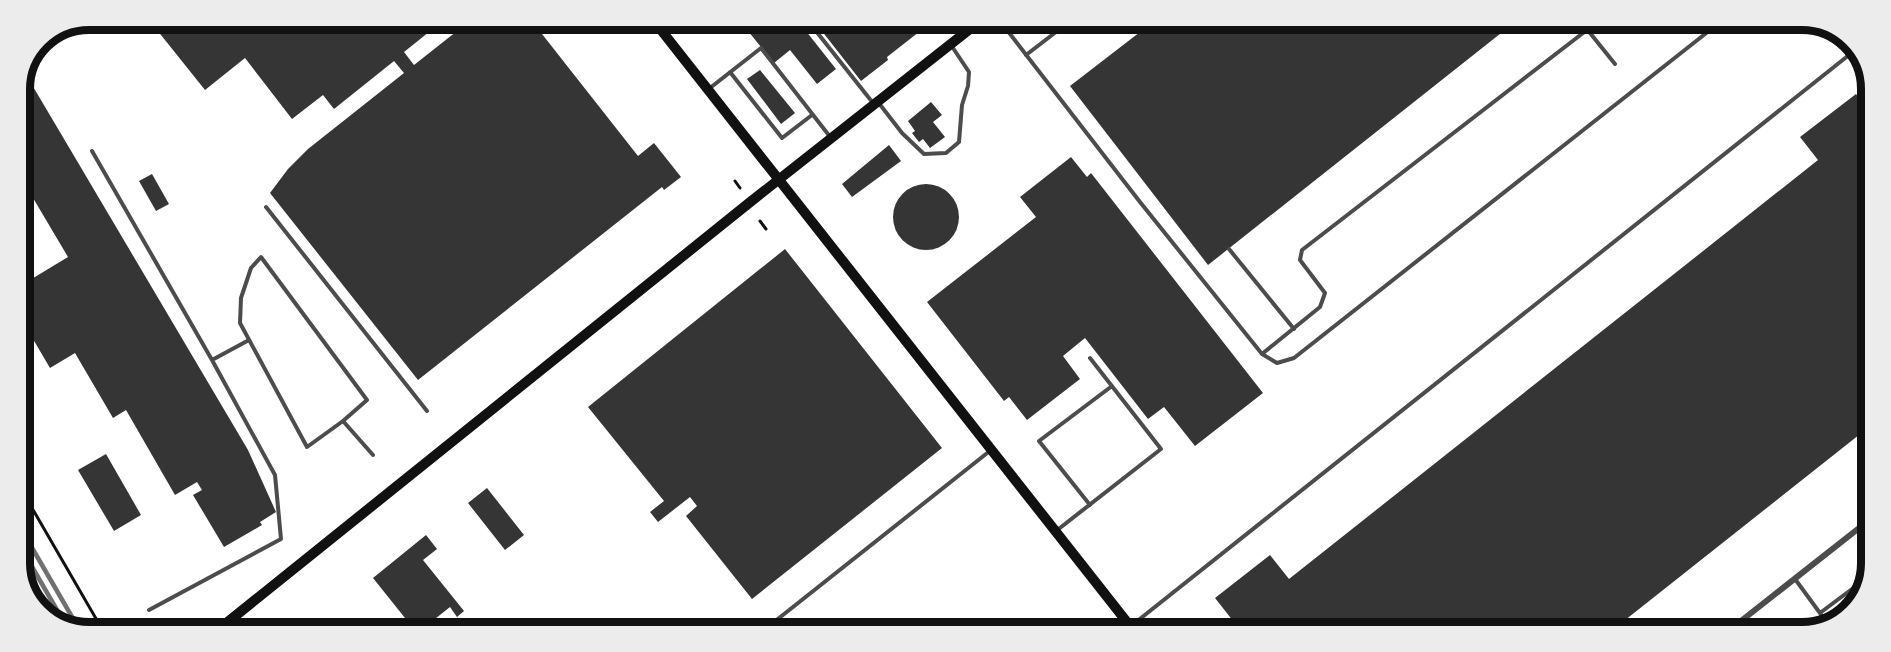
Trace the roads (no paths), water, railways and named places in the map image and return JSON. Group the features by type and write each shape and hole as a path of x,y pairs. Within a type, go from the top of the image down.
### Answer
{"main road":[{"path":"661,30 1127,622"},
{"path":"228,622 966,30"}],"street":[{"path":"1740,622 1861,527"}],"lane":[{"path":"815,30 902,133 924,154 946,153 959,142 962,105 968,86 969,72 950,45"},
{"path":"1007,30 1140,202 1262,354 1277,363 1294,358 1710,30"},
{"path":"1026,55 1059,30"},
{"path":"1262,354 1320,307 1325,293 1300,260 1302,250 1587,30"},
{"path":"1589,30 1615,64"},
{"path":"708,89 761,48 832,138"},
{"path":"1141,622 1849,55 1853,60"},
{"path":"730,72 782,138 812,115"},
{"path":"92,151 212,360 275,476 281,539 149,610"},
{"path":"266,207 427,411"},
{"path":"1229,249 1294,329"},
{"path":"261,257 367,400 343,421 307,447 240,323 241,298 250,268 261,257"},
{"path":"212,360 249,340"},
{"path":"1056,532 1161,449 1090,358"},
{"path":"1090,505 1039,441 1112,386"},
{"path":"343,421 373,454"},
{"path":"774,622 991,450"},
{"path":"1795,579 1823,617"},
{"path":"1820,613 1856,586"}],"railway":[{"path":"30,544 74,620"},
{"path":"30,563 59,614"}]}
